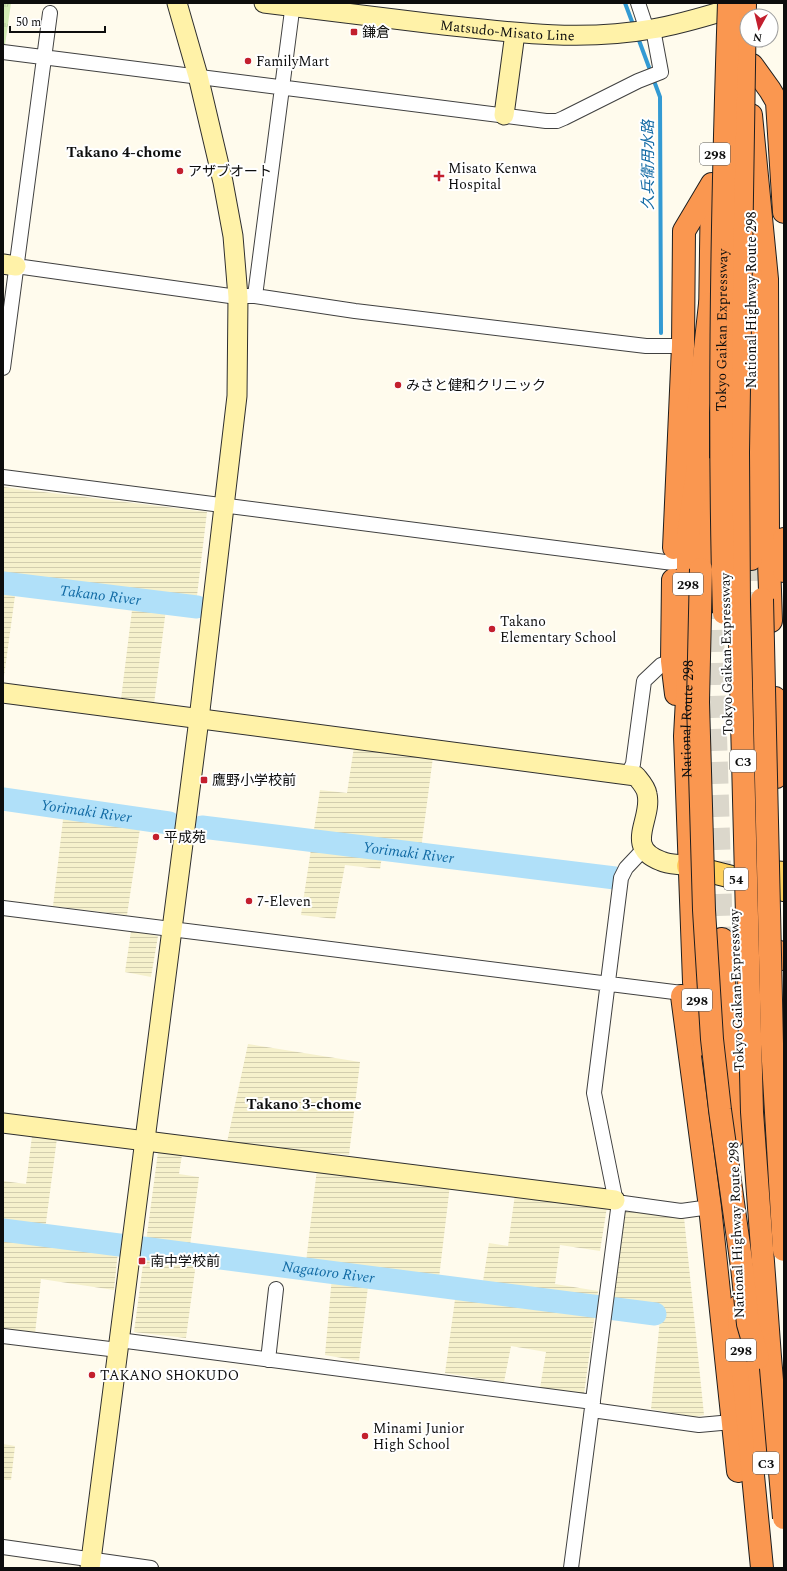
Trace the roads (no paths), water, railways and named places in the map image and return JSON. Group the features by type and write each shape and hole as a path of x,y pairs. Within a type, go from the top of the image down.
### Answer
{"highway":[{"name":"Tokyo Gaikan Expressway","path":"747,3 738,459 752,1112 770,1357 784,1518"},
{"name":"Tokyo Gaikan Expressway","path":"724,6 722,452 724,605 740,1112 758,1358 766,1567"},
{"name":"298","path":"706,564 712,184 718,116 724,6"},
{"name":"National Highway Route 298","path":"751,559 752,48"},
{"path":"752,64 777,102 784,212"},
{"name":"298","path":"751,115 767,278 776,535 779,697 780,955 783,1043 763,1127"},
{"name":"298","path":"684,736 672,661 673,563 683,346 684,230 712,184"},
{"name":"National Route 298","path":"710,304 698,412 698,466 688,535 688,680 684,736 688,866 688,987 706,1052 732,1130"},
{"path":"698,466 706,564 698,702 704,910 712,1040 720,1110 742,1267 748,1324 758,1358"},
{"path":"776,535 784,571"},
{"path":"776,535 762,599 772,1044 784,1250"},
{"name":"National Highway Route 298","path":"722,939 732,1130 741,1352 766,1567"},
{"name":"298","path":"758,941 763,1127 775,1338 784,1403"},
{"path":"688,987 732,1422 747,1547 766,1567"}],"main road":[{"name":"54","path":"688,866 780,881"}],"street":[{"path":"177,3 198,76 223,182 233,236 247,297"},
{"name":"Matsudo-Misato Line","path":"264,3 293,5 515,33 558,35 650,30 724,6 747,3"},
{"path":"3,52 504,116 557,121 643,79 661,72 650,30 638,3"},
{"path":"90,1564 199,719 225,506 247,297 282,88 293,5"},
{"path":"3,368 10,265 50,13"},
{"path":"504,116 515,33"},
{"path":"10,265 355,311 646,346 683,346"},
{"path":"3,477 673,563"},
{"path":"628,774 633,764 644,681 661,665 672,661"},
{"path":"3,693 636,776 647,793 648,804 640,834 644,850 650,856 662,862 688,866"},
{"path":"571,1568 617,1201 594,1093 621,878 626,868 644,850"},
{"path":"3,908 608,984 688,987"},
{"path":"3,1123 617,1201 681,1211 710,1207"},
{"path":"268,1360 276,1289"},
{"path":"3,1336 118,1345 268,1360 592,1406 699,1425 732,1422"},
{"path":"3,1547 90,1564 151,1568"}],"waterway":[{"name":"久兵衛用水路","path":"625,3 634,27"},
{"name":"久兵衛用水路","path":"637,35 660,97 661,333"},
{"name":"Takano River","path":"3,583 197,607"},
{"name":"Yorimaki River","path":"3,799 169,823"},
{"name":"Yorimaki River","path":"202,827 615,878"},
{"name":"Nagatoro River","path":"3,1230 655,1314"}],"tunnel":[{"path":"751,559 752,626"},
{"path":"711,564 722,939"},
{"path":"754,725 756,856"}],"place":[{"name":"鎌倉","path":"354,32"},
{"name":"FamilyMart","path":"248,61"},
{"name":"アザブオート","path":"180,171"},
{"name":"Misato Kenwa Hospital","path":"439,176"},
{"name":"みさと健和クリニック","path":"398,385"},
{"name":"Takano Elementary School","path":"492,629"},
{"name":"鷹野小学校前","path":"204,780"},
{"name":"平成苑","path":"156,837"},
{"name":"7-Eleven","path":"249,901"},
{"name":"南中学校前","path":"142,1261"},
{"name":"TAKANO SHOKUDO","path":"92,1375"},
{"name":"Minami Junior High School","path":"365,1436"}],"district":[{"name":"Takano 4-chome","path":"124,152"},
{"name":"Takano 3-chome","path":"304,1104"}]}
